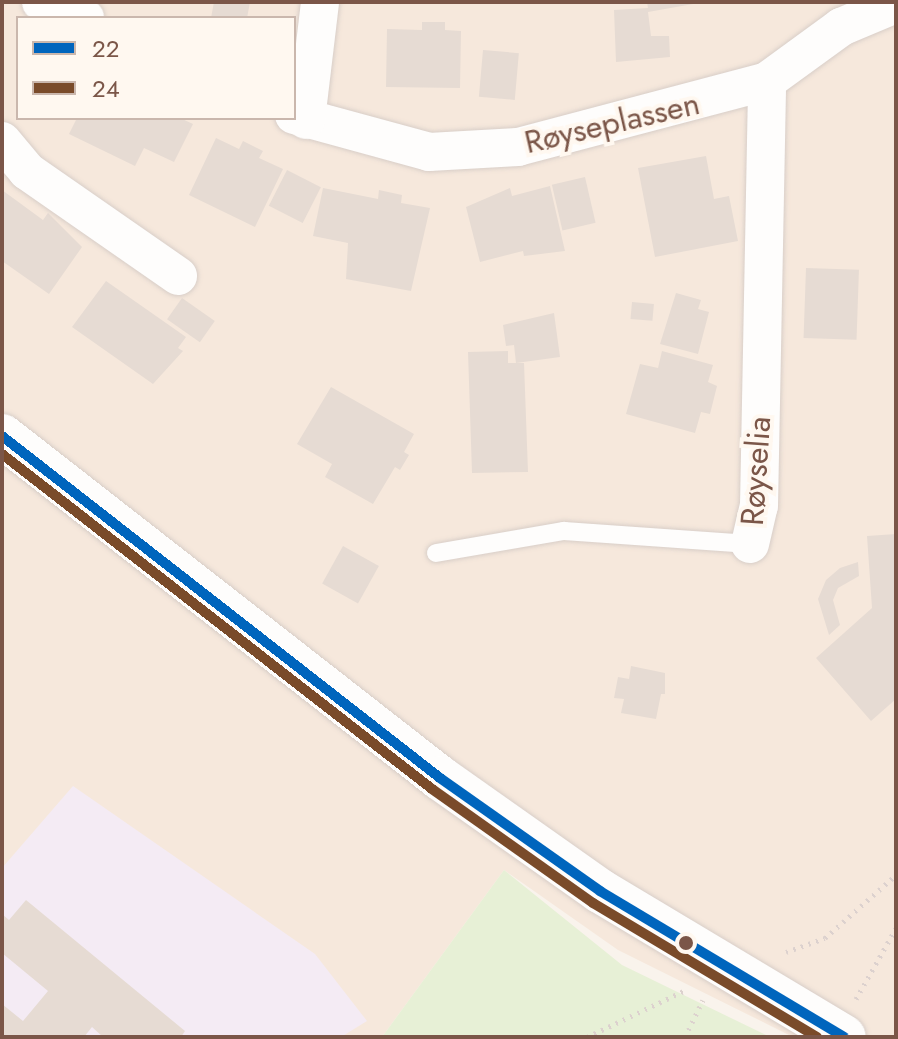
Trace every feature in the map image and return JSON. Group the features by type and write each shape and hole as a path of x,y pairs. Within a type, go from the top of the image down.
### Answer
{"main road":[{"path":"2,436 440,778 600,891 735,976 848,1022"}],"street":[{"path":"41,2 80,16"},
{"name":"Røyseplassen","path":"320,2 300,118 429,152 518,147 767,81 841,27 896,4"},
{"name":"Røyselia","path":"750,544 759,506 767,81"},
{"path":"2,141 27,171 178,276"}],"lane":[{"name":"Røyselia","path":"436,553 564,531 750,544"}],"path":[{"path":"587,1037 735,976 778,951 791,953 825,938 896,875"},
{"path":"848,1022 896,928"}],"shaded area":[{"path":"2,2 896,2 896,1037 793,1037 618,950 504,870 382,1037 2,1037"},
{"path":"73,786 315,954 367,1021 341,1037 2,1037 2,868"}],"green space":[{"path":"504,870 622,965 770,1037 382,1037"}],"building":[{"path":"214,2 250,2 247,16 211,16"},
{"path":"647,2 693,4 648,12 651,36 669,36 670,57 616,62 614,10 648,8"},
{"path":"422,22 445,22 445,30 461,31 460,88 386,87 387,29 422,30"},
{"path":"483,50 519,53 515,100 479,97"},
{"path":"76,120 184,120 193,124 174,162 144,148 135,166 69,134"},
{"path":"216,138 239,149 243,141 263,151 259,158 283,169 255,227 189,195"},
{"path":"706,156 714,199 729,196 738,241 655,257 638,168"},
{"path":"287,170 321,187 303,223 269,206"},
{"path":"585,177 596,223 562,230 552,185"},
{"path":"550,186 565,251 524,256 523,251 480,262 466,207 510,188 512,196"},
{"path":"323,188 378,199 379,190 402,195 401,203 430,208 411,291 346,279 348,243 313,236"},
{"path":"2,190 43,220 48,213 82,247 49,294 2,261"},
{"path":"806,268 859,270 857,340 804,338"},
{"path":"106,281 186,337 178,348 183,351 153,384 72,327"},
{"path":"676,293 701,300 698,309 709,312 698,354 660,344"},
{"path":"182,298 215,321 200,342 167,319"},
{"path":"632,302 654,304 652,321 631,319"},
{"path":"554,313 560,357 516,363 514,345 506,346 503,325"},
{"path":"508,351 508,363 524,363 528,472 472,473 468,352"},
{"path":"662,351 713,365 708,382 717,386 710,414 701,412 695,433 626,414 640,364 658,368"},
{"path":"331,387 414,434 404,452 409,455 400,470 395,467 373,504 325,477 332,464 297,444"},
{"path":"896,534 896,699 871,721 816,658 872,608 867,536"},
{"path":"343,546 379,566 358,603 322,584"},
{"path":"858,562 859,576 838,588 833,600 840,625 829,635 818,599 826,580 840,568"},
{"path":"631,666 665,673 665,694 661,694 656,719 621,713 624,699 614,698 618,677 629,679"},
{"path":"26,900 185,1031 181,1037 103,1037 92,1027 84,1037 2,1037 2,1004 23,1021 48,991 2,953 2,914 9,920"}],"transit line":[{"name":"22","path":"2,436 440,778 600,891 844,1037"},
{"name":"24","path":"2,454 432,789 593,903 817,1037"}]}
